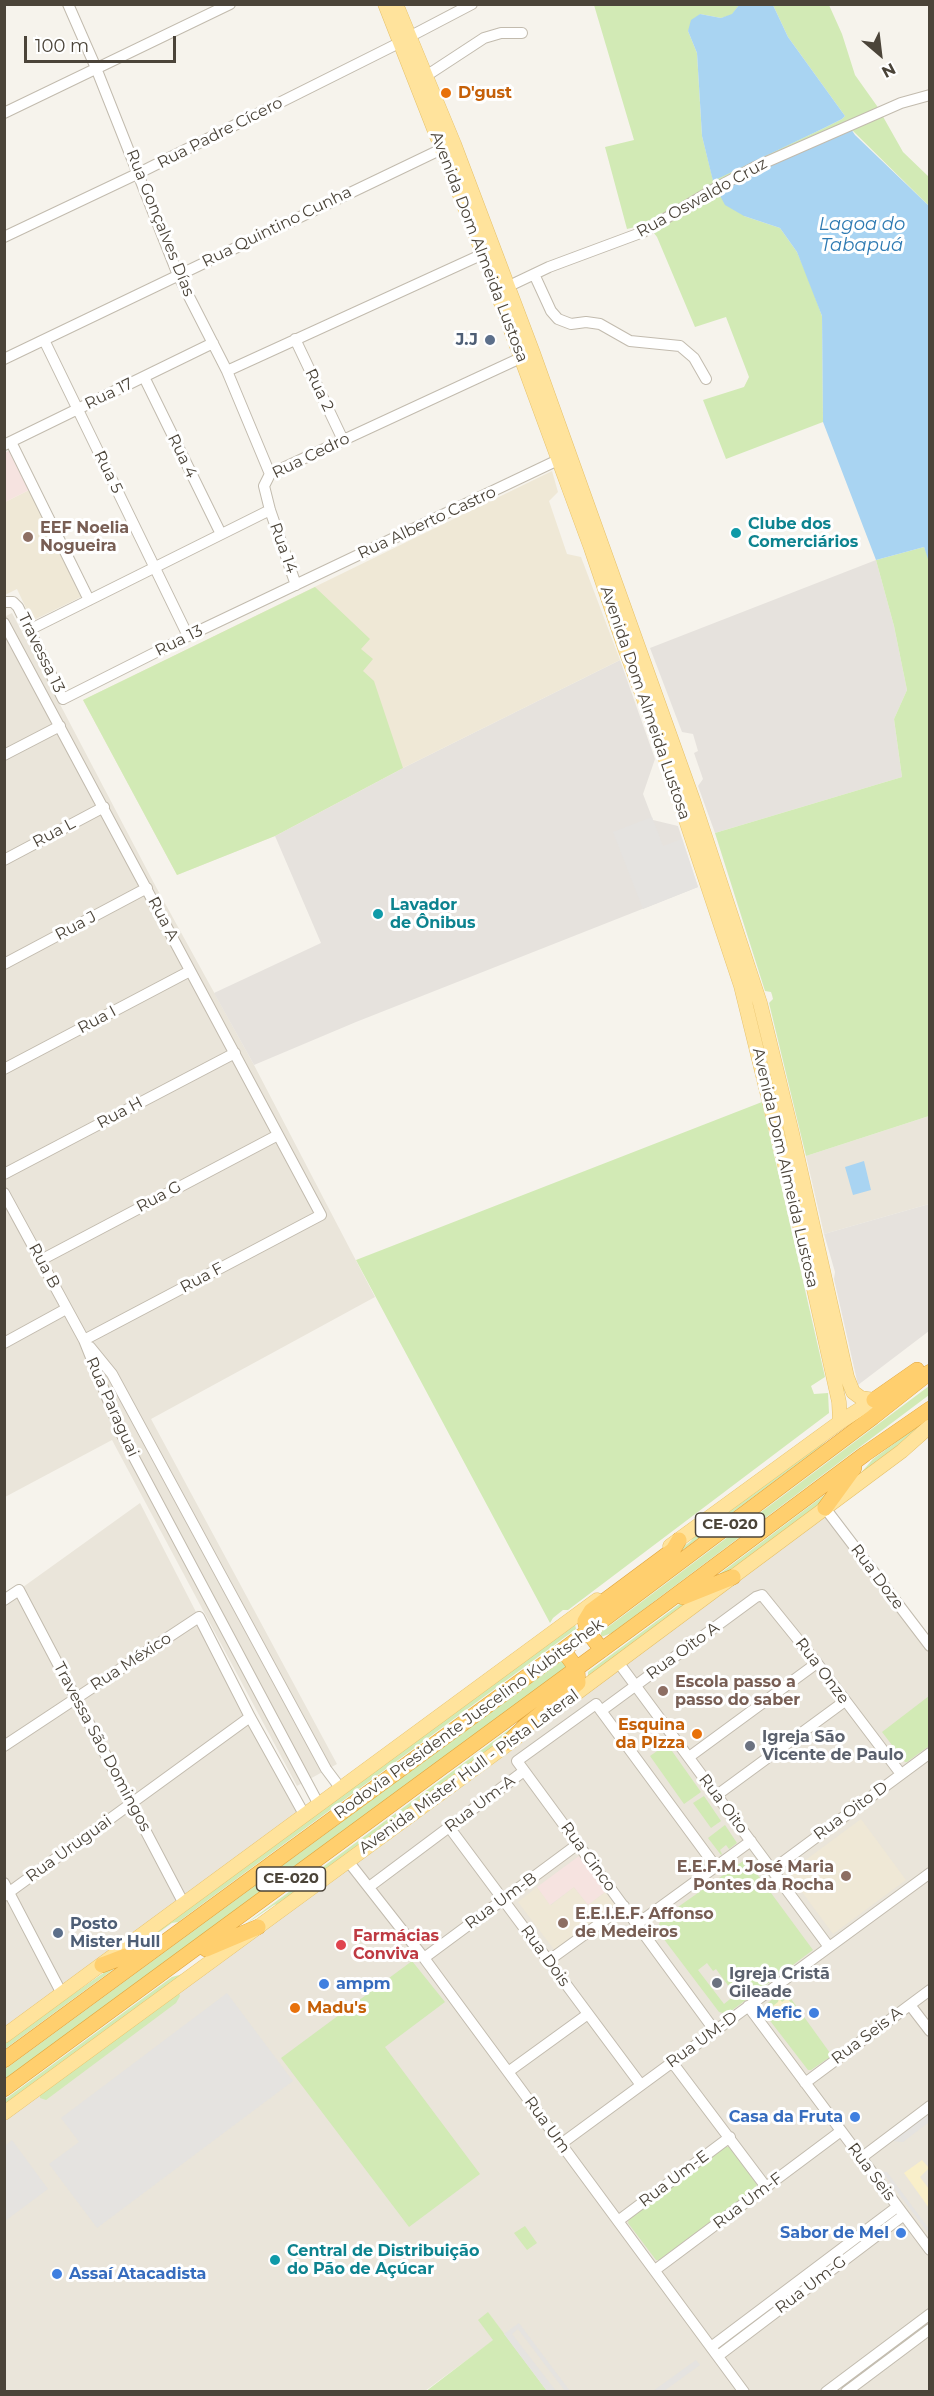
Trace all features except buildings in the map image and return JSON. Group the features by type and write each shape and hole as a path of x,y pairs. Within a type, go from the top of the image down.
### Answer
{"highway":[{"path":"874,1400 930,1361"},
{"name":"Rodovia Presidente Juscelino Kubitschek","path":"4,2060 588,1632 873,1418 930,1372"},
{"name":"Rodovia Presidente Juscelino Kubitschek","path":"4,2090 577,1669 865,1454 930,1409"},
{"path":"825,1508 865,1454"},
{"path":"602,1650 588,1632 585,1621 591,1611 673,1550 679,1539"},
{"path":"663,1605 733,1577"},
{"path":"508,1743 524,1726 577,1685 579,1680 577,1669 563,1650"},
{"path":"181,1960 258,1927"},
{"path":"102,1965 130,1956 174,1935"}],"main road":[{"name":"Avenida Dom Almeida Lustosa","path":"385,4 426,76 483,254 527,355 760,1003 841,1379 840,1422"},
{"name":"Avenida Dom Almeida Lustosa","path":"396,4 405,40 507,287 558,460 667,743"},
{"name":"Avenida Dom Almeida Lustosa","path":"841,1379 861,1398 874,1400"},
{"path":"4,2036 679,1539 840,1422 874,1400"},
{"name":"Avenida Mister Hull - Pista Lateral","path":"4,2113 733,1577 902,1451 930,1426"}],"street":[{"name":"Rua Gonçalves Días","path":"68,4 96,68 178,275 227,371 270,474"},
{"path":"4,113 230,4"},
{"name":"Rua Padre Cícero","path":"4,237 139,174 472,4"},
{"path":"426,76 484,38 501,33 522,33"},
{"name":"Rua Oswaldo Cruz","path":"507,287 534,274 644,232 755,167 901,103 930,95"},
{"name":"Rua Quintino Cunha","path":"4,359 448,146"},
{"path":"227,371 483,254"},
{"path":"534,274 551,311 558,319 571,324 586,322 600,324 630,341 680,346 694,358 706,380"},
{"name":"Rua 2","path":"295,339 343,440"},
{"name":"Rua 5","path":"44,340 189,636"},
{"name":"Rua 17","path":"8,443 213,343"},
{"name":"Rua Cedro","path":"270,510 264,486 270,474 527,355"},
{"name":"Rua 4","path":"144,377 221,534"},
{"path":"8,443 89,600"},
{"name":"Rua Alberto Castro","path":"296,585 558,460"},
{"path":"29,630 270,510"},
{"name":"Rua 14","path":"270,510 296,585"},
{"name":"Rua 13","path":"63,699 296,585"},
{"name":"Travessa 13","path":"4,602 13,602 18,607 63,699"},
{"name":"Rua A","path":"5,623 321,1215"},
{"path":"4,755 60,726"},
{"name":"Rua L","path":"4,860 104,807"},
{"name":"Rua J","path":"4,964 147,888"},
{"name":"Rua I","path":"4,1069 190,971"},
{"name":"Rua H","path":"4,1174 234,1053"},
{"name":"Rua G","path":"41,1260 278,1135"},
{"name":"Rua B","path":"4,1193 84,1340"},
{"name":"Rua F","path":"84,1340 321,1215"},
{"path":"4,1343 66,1309"},
{"name":"Rua Paraguai","path":"84,1340 112,1374 326,1769 341,1789"},
{"name":"Rua Paraguai","path":"84,1340 122,1435 319,1805"},
{"name":"Rua Doze","path":"825,1508 930,1646"},
{"name":"Travessa São Domingos","path":"4,1600 19,1590 184,1904"},
{"name":"Rua Onze","path":"765,1596 901,1774"},
{"name":"Rua Oito A","path":"601,1711 756,1597 765,1596"},
{"name":"Rua México","path":"4,1746 199,1617 250,1717"},
{"name":"Rua Oito","path":"618,1662 829,1947"},
{"path":"688,1757 817,1663"},
{"path":"717,1796 845,1701"},
{"name":"Rua Um-A","path":"369,1887 524,1771 517,1761 596,1704 601,1711"},
{"path":"601,1711 716,1867"},
{"path":"250,1717 305,1816"},
{"name":"Rua Uruguai","path":"6,1891 250,1717"},
{"name":"Rua Oito D","path":"772,1870 930,1753"},
{"name":"Rua Cinco","path":"524,1771 715,2031"},
{"name":"Rua Dois","path":"449,1827 640,2085"},
{"path":"637,1924 750,1841"},
{"name":"Rua Um-B","path":"424,1958 578,1844"},
{"name":"Rua Um","path":"348,1861 424,1958 744,2391"},
{"name":"Rua UM-D","path":"561,2144 930,1873"},
{"path":"6,1891 62,1994"},
{"path":"549,1961 624,1906"},
{"name":"Rua Seis A","path":"805,2083 930,1990"},
{"path":"910,2005 930,2031"},
{"name":"Rua Seis","path":"748,2006 930,2250"},
{"path":"508,2072 588,2014"},
{"path":"672,2062 766,2187"},
{"path":"861,2158 930,2106"},
{"name":"Rua Um-F","path":"655,2270 840,2131"},
{"name":"Rua Um-E","path":"618,2221 730,2137"},
{"name":"Rua Um-G","path":"714,2351 900,2211"},
{"path":"826,2391 930,2314"},
{"path":"846,2391 930,2329"},
{"path":"868,2360 875,2370"}],"shaded area":[{"path":"10,450 29,490 5,502 5,453"},
{"path":"552,471 558,492 549,501 567,554 581,557 620,660 403,768 275,836 177,875 83,700"},
{"name":"EEF Noelia Nogueira","path":"29,490 81,597 32,621 17,589 5,595 5,502"},
{"path":"876,560 894,626 907,690 894,719 902,777 715,833 698,786 703,779 694,753 698,751 693,734 682,732 650,648"},
{"path":"12,613 156,887 254,1065 375,1297 151,1419 337,1764 297,1786 112,1440 5,1497 4,617"},
{"path":"620,660 655,759 643,794 653,820 678,826 698,887 356,1022 254,1065 214,993 321,943 275,836 403,768"},
{"path":"652,817 663,846 682,839 698,887 643,909 613,832"},
{"path":"929,1116 929,1204 824,1234 806,1156"},
{"path":"929,1204 929,1331 858,1385 834,1279 835,1272 824,1234"},
{"path":"140,1503 250,1717 305,1816 5,2036 5,1600"},
{"path":"825,1508 929,1646 929,2391 547,2391 488,2313 494,2340 425,2391 5,2391 4,2113"},
{"name":"E.E.F.M. José Maria Pontes da Rocha","path":"861,1819 906,1880 833,1934 788,1873"},
{"path":"579,1856 605,1892 588,1905 574,1887 550,1905 537,1887"},
{"name":"E.E.I.E.F. Affonso de Medeiros","path":"537,1887 551,1905 574,1887 588,1905 605,1892 616,1906 555,1951 518,1902"},
{"path":"227,1993 293,2081 97,2228 49,2164 79,2142 61,2118"},
{"path":"929,2113 929,2122 903,2142 892,2141"},
{"path":"12,2140 48,2189 5,2221 5,2146"},
{"path":"882,2172 887,2172 929,2229 929,2234"},
{"path":"519,2323 570,2391 565,2391 518,2329 512,2334 556,2391 547,2391 504,2334"},
{"path":"696,2360 700,2365 664,2391 653,2391"}],"green space":[{"path":"594,5 739,5 732,15 721,18 700,14 688,31 697,53 702,136 713,180 845,116 788,37 773,5 829,5 842,34 855,75 877,106 903,152 929,177 929,206 851,129 787,160 744,216 780,228 797,252 809,280 822,316 823,422 726,459 703,400 744,387 749,377 726,317 695,327 657,237 647,224 627,229 605,147 634,140"},
{"path":"924,547 930,562 929,1116 806,1156 769,1003 773,999 772,995 771,992 765,991 715,833 902,777 894,719 907,690 894,626 876,560"},
{"path":"315,587 370,639 361,649 373,659 363,671 374,681 403,768 275,836 177,875 83,700"},
{"path":"762,1102 825,1377 811,1386 814,1394 828,1393 829,1413 568,1610 563,1610 550,1623 356,1260"},
{"path":"929,1386 929,1395 612,1633 601,1637 601,1632"},
{"path":"928,1419 916,1434 859,1475 873,1459"},
{"path":"832,1435 821,1446 595,1616 691,1541 696,1534"},
{"path":"831,1490 825,1501 727,1575 710,1581"},
{"path":"700,1595 588,1679 588,1672 685,1600"},
{"path":"575,1624 576,1629 178,1922 172,1923 140,1946 138,1945"},
{"path":"564,1661 566,1667 5,2079 4,2070"},
{"path":"571,1684 517,1731 283,1902 274,1905 240,1928"},
{"path":"929,1696 929,1746 905,1762 882,1732"},
{"path":"667,1744 701,1792 684,1804 650,1756"},
{"path":"704,1796 721,1821 711,1828 693,1803"},
{"path":"725,1825 737,1843 729,1849 726,1845 720,1850 721,1855 708,1838"},
{"path":"746,1859 813,1950 727,2014 719,2012 657,1930 661,1919","holes":["707,1963 713,1971 716,1969 735,1995 724,2004 698,1970"]},
{"path":"210,1955 5,2107 4,2100 172,1977 183,1974"},
{"path":"412,1961 445,2002 385,2047 480,2174 409,2227 281,2058"},
{"path":"115,1965 118,1966 5,2049 4,2042"},
{"path":"784,1989 830,2053 830,2057 811,2070 808,2070 761,2009"},
{"path":"179,1993 180,1996 176,2003 46,2100 40,2098 40,2095"},
{"path":"725,2147 730,2147 757,2184 756,2188 656,2260 628,2223 629,2219"},
{"path":"525,2226 537,2243 527,2250 514,2233"},
{"path":"488,2312 547,2391 425,2392 493,2340 478,2320"}],"sand":[{"path":"785,1994 791,2003 785,2007 787,2010 785,2012 781,2008 776,2011 779,2016 774,2020 765,2009 778,2002 779,1998 782,2002 786,1999"},
{"path":"922,2160 929,2168 920,2177 929,2189 929,2208 904,2173"}],"water":[{"path":"739,5 773,5 788,37 845,116 713,181 702,136 697,53 688,31 691,20 700,14 721,18 732,14"},
{"name":"Lagoa do Tabapuá","path":"851,129 929,206 929,562 924,547 876,560 823,422 822,316 797,252 780,228 744,216 725,205 717,190"},
{"path":"864,1161 871,1190 853,1195 845,1167"}],"place":[{"name":"D'gust","path":"446,93"},
{"name":"J.J","path":"490,340"},
{"name":"Clube dos Comerciários","path":"736,533"},
{"name":"EEF Noelia Nogueira","path":"28,537"},
{"name":"Lavador de Ônibus","path":"378,914"},
{"name":"Escola passo a passo do saber","path":"663,1691"},
{"name":"Esquina da PIzza","path":"697,1734"},
{"name":"Igreja São Vicente de Paulo","path":"750,1746"},
{"name":"E.E.F.M. José Maria Pontes da Rocha","path":"846,1876"},
{"name":"E.E.I.E.F. Affonso de Medeiros","path":"563,1923"},
{"name":"Posto Mister Hull","path":"58,1933"},
{"name":"Farmácias Conviva","path":"341,1945"},
{"name":"Igreja Cristã Gileade","path":"717,1983"},
{"name":"ampm","path":"324,1984"},
{"name":"Madu's","path":"295,2008"},
{"name":"Mefic","path":"814,2013"},
{"name":"Casa da Fruta","path":"855,2117"},
{"name":"Sabor de Mel","path":"901,2233"},
{"name":"Central de Distribuição do Pão de Açúcar","path":"275,2260"},
{"name":"Assaí Atacadista","path":"57,2274"}]}
